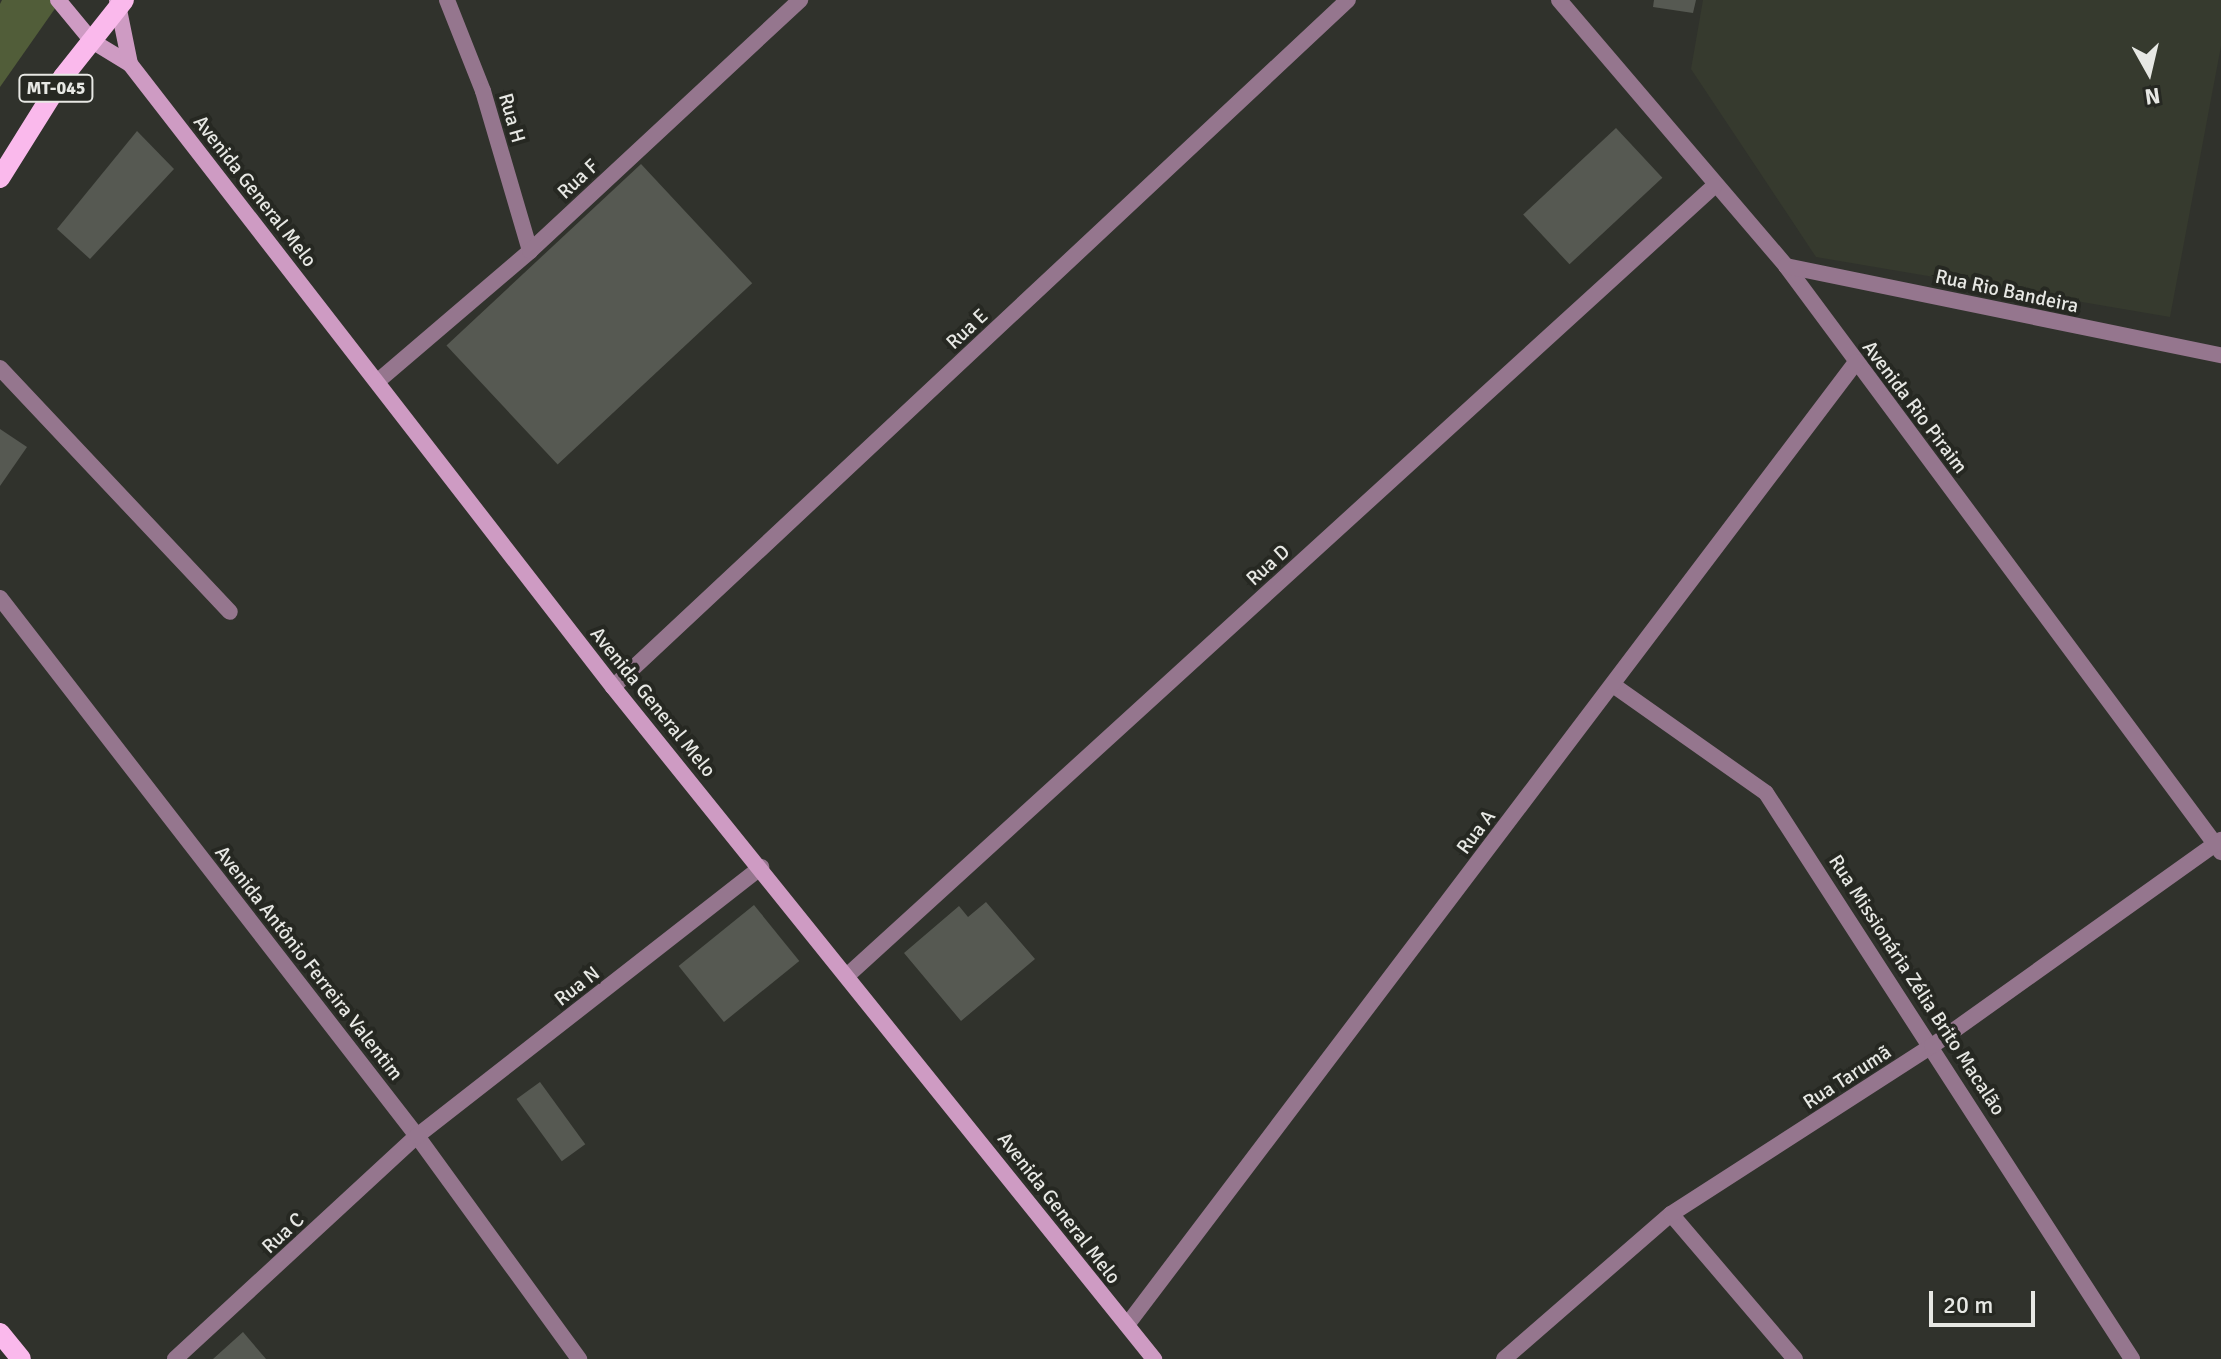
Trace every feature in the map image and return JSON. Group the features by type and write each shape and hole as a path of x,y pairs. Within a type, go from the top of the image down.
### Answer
{"main road":[{"name":"Avenida General Melo","path":"58,0 92,41 130,64 613,687 849,974 1154,1359"},
{"name":"Avenida General Melo","path":"121,1 130,64"},
{"name":"MT-045","path":"0,178 121,1"},
{"path":"0,1333 21,1359"}],"street":[{"name":"Rua H","path":"447,0 483,91 530,251"},
{"name":"Rua F","path":"378,381 530,251 800,0"},
{"name":"Rua E","path":"613,687 1348,0"},
{"name":"Avenida Rio Piraim","path":"1559,0 1714,186 1786,266 2219,845"},
{"name":"Rua D","path":"849,974 1714,186"},
{"name":"Rua Rio Bandeira","path":"1786,266 2221,355"},
{"name":"Rua A","path":"1127,1325 1856,362"},
{"path":"0,368 230,612"},
{"name":"Avenida Antônio Ferreira Valentim","path":"0,598 417,1136 579,1359"},
{"name":"Rua Missionária Zélia Brito Macalão","path":"1613,685 1766,793 2132,1359"},
{"name":"Rua Tarumã","path":"1504,1359 1671,1214 1932,1046 2219,845"},
{"name":"Rua N","path":"417,1136 761,867"},
{"name":"Rua C","path":"175,1359 417,1136"},
{"path":"1671,1214 1795,1359"}],"shaded area":[{"path":"2,0 61,0 0,87 0,4"},
{"path":"1703,0 2221,0 2221,46 2170,317 1816,257 1691,69"}],"building":[{"path":"1654,0 1696,0 1693,13 1653,7"},
{"path":"1616,128 1662,178 1569,264 1523,215"},
{"path":"137,131 174,169 90,259 57,229"},
{"path":"641,164 752,283 558,465 446,345"},
{"path":"0,429 27,447 0,486"},
{"path":"986,902 1035,959 961,1021 904,953 959,906 968,917"},
{"path":"754,905 799,961 724,1022 679,966"},
{"path":"540,1082 585,1144 562,1161 517,1099"},
{"path":"243,1332 266,1359 213,1359"}]}
